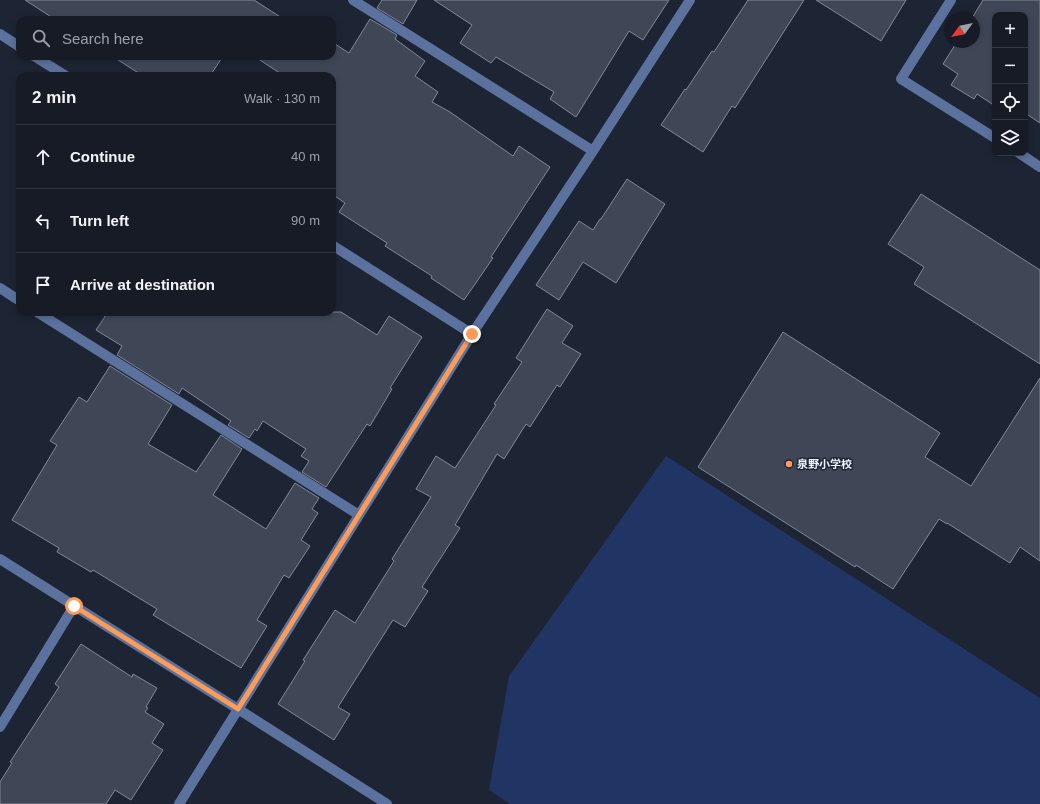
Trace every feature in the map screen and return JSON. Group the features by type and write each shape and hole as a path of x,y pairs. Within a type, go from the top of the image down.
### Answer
{"street":[{"path":"353,0 593,151"},
{"path":"179,804 472,334 593,151 690,0"},
{"path":"950,0 901,79 992,136"},
{"path":"0,34 16,44"},
{"path":"40,60 60,72"},
{"path":"1023,156 1040,166"},
{"path":"336,248 472,334"},
{"path":"0,288 16,298"},
{"path":"43,316 359,515"},
{"path":"0,559 387,804"},
{"path":"0,727 74,606"}],"shaded area":[{"path":"666,456 1040,698 1040,804 510,804 489,790 509,676"}],"building":[{"path":"25,0 254,0 279,16 50,16"},
{"path":"382,0 417,0 403,24 377,8"},
{"path":"434,0 669,0 643,40 629,31 576,117 550,99 554,92 496,57 491,63 460,43 472,25"},
{"path":"748,0 804,0 735,108 732,106 703,152 661,125 712,51 714,52"},
{"path":"816,0 906,0 881,41"},
{"path":"983,0 1040,0 1040,123 1028,115 1028,12 992,12 992,104 977,94 974,99 951,85 958,74 943,64 953,48 980,48 980,12 976,12"},
{"path":"370,19 397,35 395,39 425,61 415,76 438,92 432,102 450,112 513,156 519,146 550,167 491,257 493,258 464,300 431,278 432,276 385,246 387,243 339,212 345,203 336,197 336,72 278,72 260,60 336,60 336,45 349,53"},
{"path":"118,60 220,60 213,72 137,72"},
{"path":"627,179 665,204 616,283 583,262 559,300 536,285 579,221 593,230"},
{"path":"921,194 1040,270 1040,364 914,284 924,267 888,244"},
{"path":"547,309 573,326 562,343 581,354 560,387 557,385 530,427 526,424 504,459 497,454 455,525 460,528 422,587 428,591 405,627 393,620 338,707 350,714 334,740 278,704 305,661 303,660 335,610 355,623 394,561 392,559 431,497 416,489 436,456 455,468 496,405 494,404 522,362 516,358"},
{"path":"336,312 341,312 377,335 389,316 422,337 390,388 392,389 370,426 367,424 326,487 302,472 309,461 301,456 306,449 263,421 257,431 255,429 249,438 228,425 231,421 182,388 179,394 117,355 122,346 96,330 105,316 336,316"},
{"path":"783,332 940,433 925,457 971,486 1040,378 1040,561 1020,547 1010,563 939,519 893,589 856,565 855,567 698,467"},
{"path":"110,366 172,405 148,444 196,472 221,435 242,449 213,495 266,529 295,483 319,498 312,509 318,513 301,540 310,546 289,578 284,575 257,620 267,626 241,668 153,615 157,609 93,570 91,572 57,552 59,548 12,520 57,445 50,441 79,397 87,402"},
{"path":"81,644 132,677 133,674 157,688 146,707 148,708 145,712 164,724 152,743 163,750 131,800 115,790 106,804 0,804 0,782 12,763 10,762 59,687 55,684"}],"place":[{"name":"泉野小学校","path":"789,464"}],"route":[{"path":"74,606 238,709 472,334"}]}
